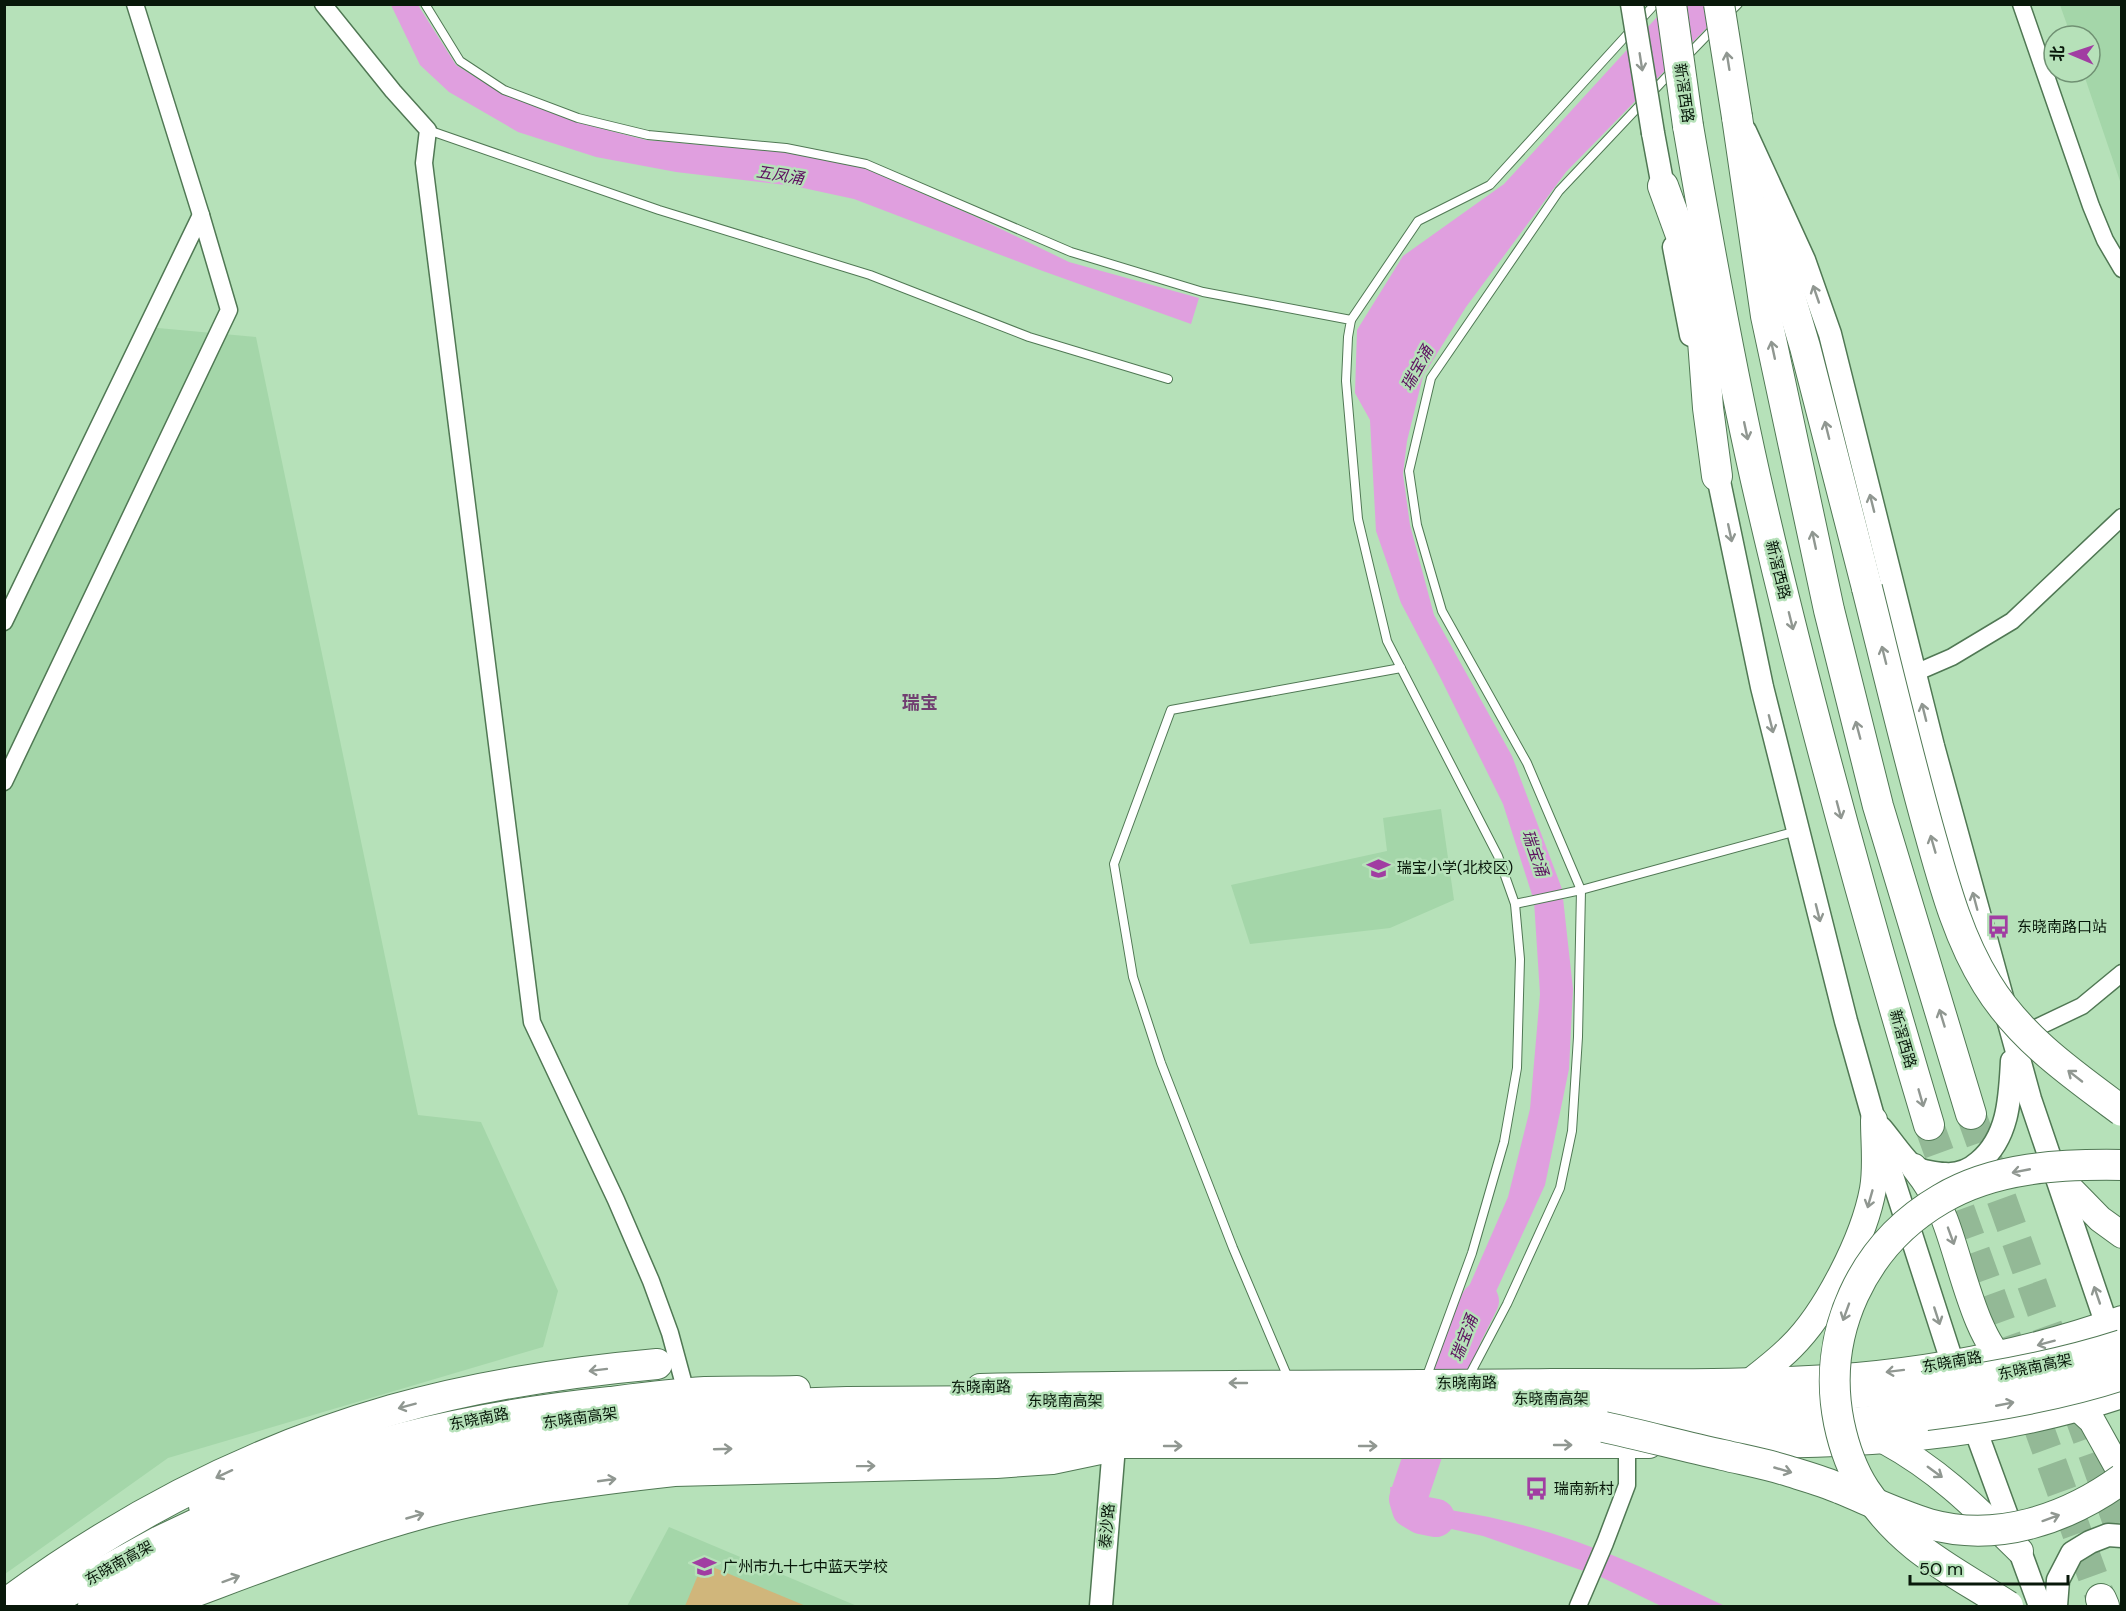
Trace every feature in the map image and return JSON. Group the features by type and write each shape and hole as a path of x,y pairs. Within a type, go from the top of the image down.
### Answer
{"highway":[{"name":"新滘西路","path":"1671,4 1688,126 1715,281 1755,477 1832,784 1929,1125"},
{"path":"1719,4 1766,316 1836,641 1878,806 1971,1114"},
{"path":"1737,117 1805,347 1936,855 1954,915 1987,985 2027,1036 2121,1112"},
{"path":"1688,126 1708,408 1718,476"},
{"path":"1663,186 1737,389"},
{"path":"2008,1606 1962,1579 1912,1545 1895,1528 1864,1488 1847,1453 1837,1413 1834,1385 1840,1327 1862,1276 1877,1254 1903,1227 1942,1198 1989,1179 2018,1172 2075,1164 2121,1165"},
{"name":"东晓南高架","path":"42,1606 169,1536 307,1479 411,1449 497,1431 615,1413 696,1405 836,1402 1819,1396 1923,1387 1974,1380 2042,1366 2117,1330"},
{"path":"4,1605 67,1560 132,1521 256,1458 302,1440 392,1410 441,1397 547,1377 657,1364"},
{"name":"东晓南高架","path":"93,1606 153,1574 204,1551 272,1523 354,1494 471,1464 600,1442 697,1432 738,1431 1796,1425 1892,1419 2014,1402 2078,1388 2121,1373"},
{"path":"1604,1427 1782,1469 1838,1488 1903,1516 1932,1525 1958,1529 2015,1527 2043,1521 2076,1508 2098,1496 2121,1477"},
{"path":"156,1606 356,1534 468,1503 642,1475 719,1469 996,1463 1052,1459 1114,1446"}],"main road":[{"path":"1632,4 1653,133 1718,476 1762,687 1846,1021 1874,1120 1975,1431 2040,1606"},
{"path":"1737,117 1804,260 1830,334 1915,673 2030,1099 2055,1173 2117,1330 2121,1373"},
{"path":"1914,1167 1954,1175 1976,1166 1989,1154 2006,1119 2013,1038"},
{"path":"1874,1120 1927,1184 1944,1216 1981,1326 1997,1354 2012,1368 2052,1381 2121,1394"},
{"path":"1752,1380 1792,1347 1818,1314 1839,1278 1859,1236 1873,1190 1874,1120"},
{"path":"2055,1173 2100,1219 2121,1234"},
{"name":"东晓南路","path":"20,1606 115,1550 256,1482 363,1446 411,1433 495,1415 566,1404 687,1392 1290,1383 1464,1384 1752,1380 1857,1376 1953,1363 2069,1337 2117,1330"},
{"path":"1953,1363 2028,1379 2043,1384 2067,1399 2092,1421 2121,1477"},
{"path":"123,1606 225,1557 353,1512 483,1478 627,1455 685,1450 924,1445 1805,1445 1885,1441 1975,1431 2079,1409 2121,1394"},
{"path":"1885,1441 1908,1453 1948,1482 2020,1551"},
{"name":"泰沙路","path":"1101,1606 1114,1446"},
{"path":"2056,1606 2058,1580 2072,1553 2108,1535 2121,1536"}],"street":[{"path":"4,782 229,310 135,4"},
{"path":"323,4 393,92 428,130 424,163 532,1022 616,1200 651,1281 670,1333 687,1392"},
{"path":"2021,4 2091,206 2105,240 2121,269"},
{"path":"4,622 201,215"},
{"path":"1915,673 1952,657 2012,621 2121,517"},
{"path":"2013,1038 2082,1006 2121,973"},
{"path":"1578,1605 1605,1544 1627,1485 1627,1445"}],"lane":[{"path":"425,4 460,61 504,90 578,118 648,135 786,148 866,164 1071,252 1203,292 1351,320"},
{"path":"1424,1384 1472,1253 1504,1142 1517,1068 1520,959 1515,904 1498,856 1388,642 1358,519 1346,381 1348,337 1351,320 1418,221 1490,185 1655,4"},
{"path":"1464,1384 1508,1304 1560,1188 1572,1131 1579,1014 1581,890 1527,763 1442,611 1417,525 1409,471 1431,378 1559,191 1630,114 1738,4"},
{"path":"428,130 659,210 870,275 1029,337 1168,379"},
{"path":"1290,1383 1233,1248 1161,1063 1133,977 1114,864 1171,710 1401,668"},
{"path":"1515,904 1581,890 1798,831"}],"shaded area":[{"path":"2060,5 2121,5 2121,184 2087,84 2102,84 2102,24 2067,24"},
{"path":"147,327 256,337 418,1115 481,1122 558,1291 543,1347 168,1458 5,1574 4,622"},
{"name":"瑞宝小学(北校区)","path":"1441,809 1454,900 1390,928 1250,944 1231,885 1387,851 1383,818"},
{"name":"广州市九十七中蓝天学校","path":"669,1527 857,1606 627,1606"},
{"path":"703,1563 806,1606 685,1606"}],"water":[{"name":"五凤涌","path":"391,5 418,5 456,65 503,94 576,122 646,140 784,152 864,168 974,216 1069,262 1199,298 1191,324 1040,270 854,199 794,186 676,172 596,157 518,132 449,92 420,65"},
{"path":"1668,5 1729,5 1566,172 1466,307 1423,376 1407,441 1403,474 1410,525 1434,615 1512,756 1562,889 1573,989 1569,1069 1545,1185 1470,1348 1443,1346 1508,1197 1530,1109 1540,994 1534,901 1503,804 1401,603 1376,531 1370,420 1355,393 1357,330 1403,256 1504,184"},
{"path":"1423,1486 1424,1506 1499,1519 1566,1538 1646,1569 1725,1606 1661,1606 1601,1577 1483,1536 1406,1519 1392,1507 1390,1487"}],"waterway":[{"name":"瑞宝涌","path":"1436,1518 1421,1515 1411,1509 1408,1499 1463,1335 1480,1301"}],"tunnel":[{"path":"1971,1114 2122,1534"},
{"path":"1929,1125 2101,1599"}],"place":[{"name":"瑞宝小学(北校区)","path":"1379,868"},
{"name":"东晓南路口站","path":"1999,927"},
{"name":"瑞南新村","path":"1536,1489"},
{"name":"广州市九十七中蓝天学校","path":"705,1567"}],"district":[{"name":"瑞宝","path":"920,703"}]}
